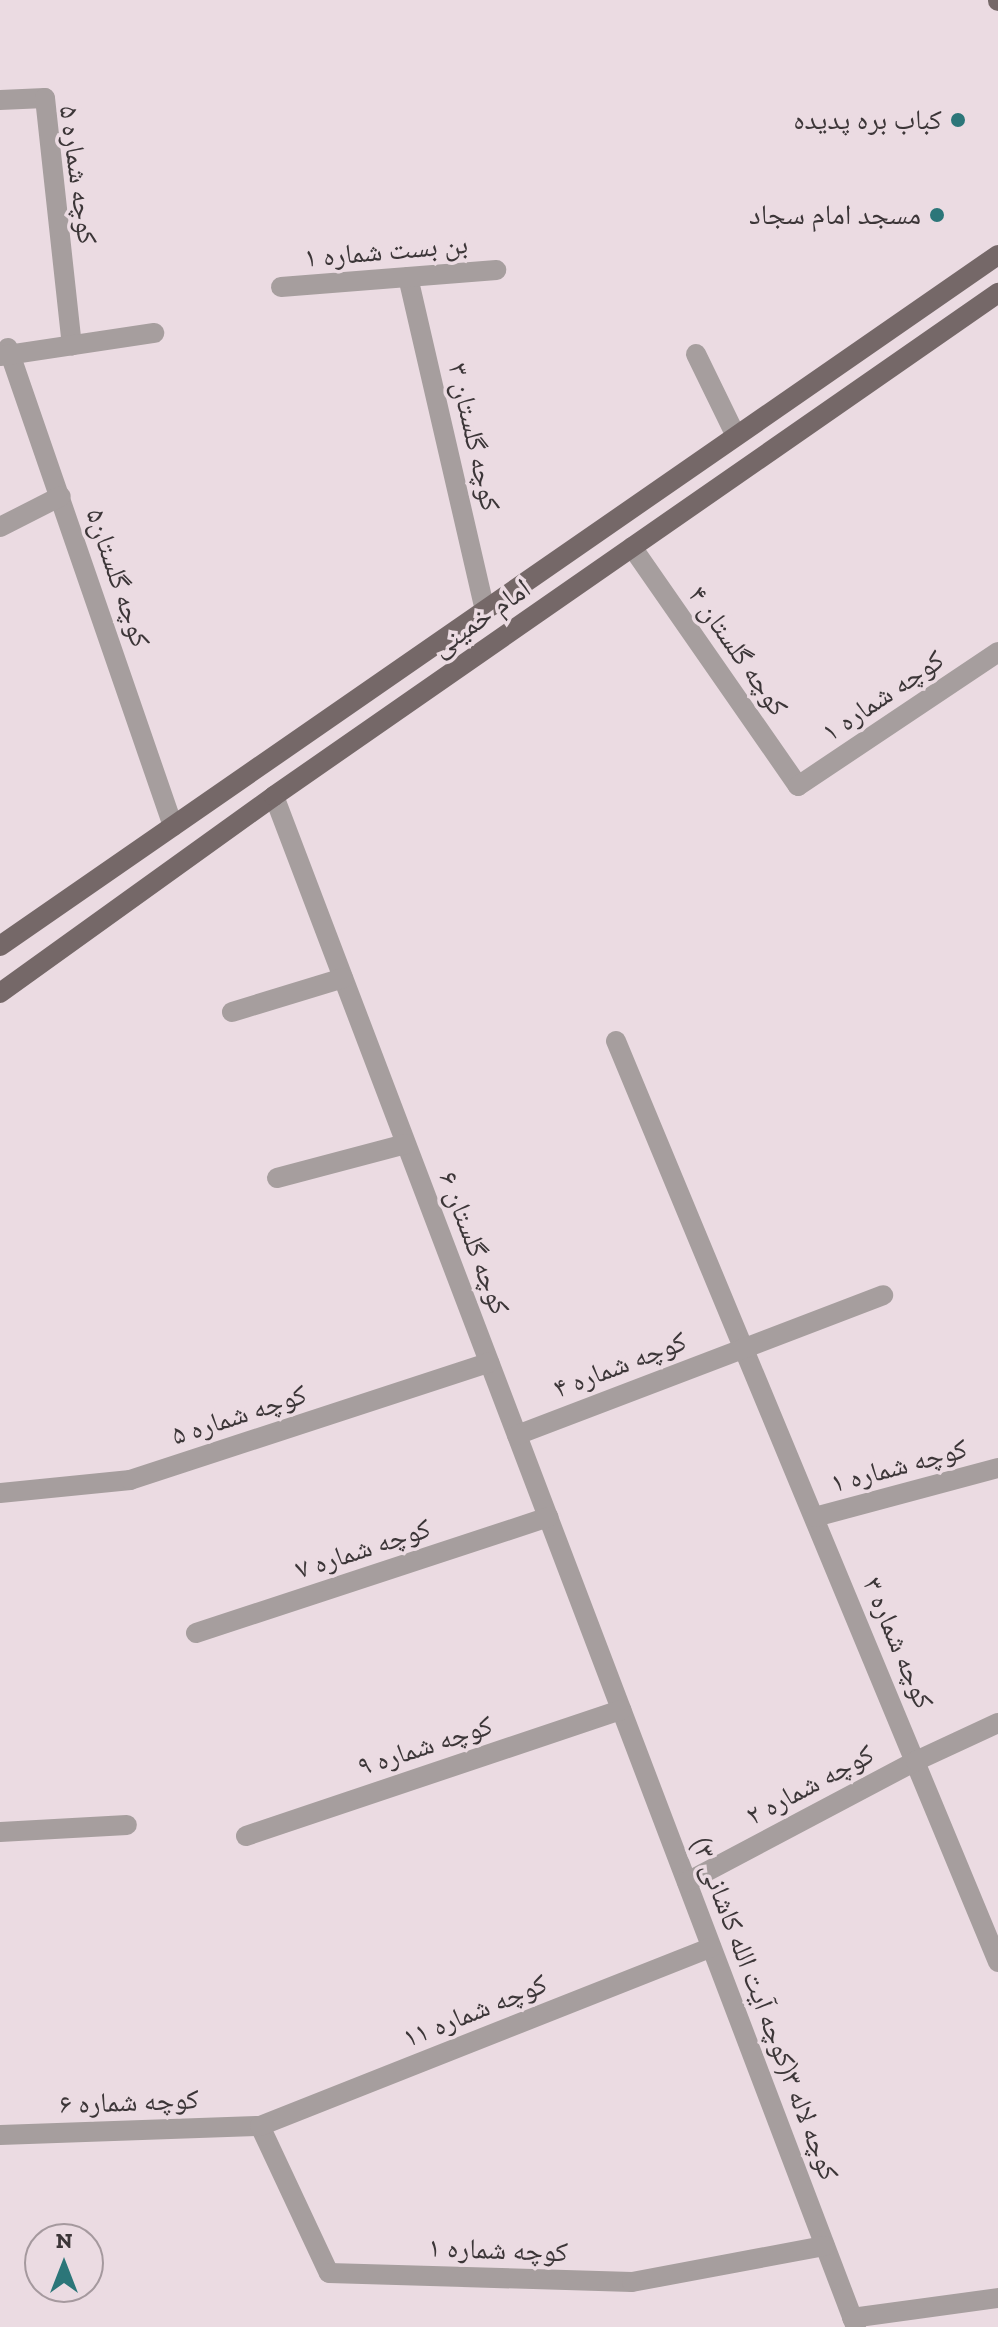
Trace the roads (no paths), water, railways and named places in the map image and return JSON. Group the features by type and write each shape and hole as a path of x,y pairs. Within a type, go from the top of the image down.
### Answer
{"main road":[{"name":"امام خمینی","path":"0,946 998,255"},
{"name":"امام خمینی","path":"0,993 274,796 998,293"}],"street":[{"name":"کوچه شماره ۵","path":"0,100 45,98 72,346"},
{"name":"بن بست شماره ۱","path":"281,287 496,270"},
{"name":"کوچه گلستان ۳","path":"408,277 485,610"},
{"path":"6,353 154,333"},
{"name":"کوچه گلستان۵","path":"6,353 61,496 173,826"},
{"path":"696,354 736,436"},
{"path":"0,527 61,496"},
{"name":"کوچه گلستان ۴","path":"632,547 798,786"},
{"name":"کوچه شماره ۱","path":"798,786 998,652"},
{"name":"کوچه گلستان ۶","path":"274,796 621,1710"},
{"path":"232,1012 343,978"},
{"name":"کوچه شماره ۳","path":"616,1041 998,1962"},
{"path":"277,1178 406,1144"},
{"path":"744,1347 883,1295"},
{"name":"کوچه شماره ۴","path":"517,1435 744,1347"},
{"name":"کوچه شماره ۵","path":"0,1493 130,1480 489,1363"},
{"name":"کوچه شماره ۱","path":"815,1517 998,1468"},
{"name":"کوچه شماره ۷","path":"196,1633 548,1517"},
{"name":"کوچه شماره ۹","path":"246,1836 621,1710"},
{"name":"کوچه لاله ۳(کوچه آیت الله کاشانی ۳)","path":"621,1710 854,2323"},
{"name":"کوچه شماره ۲","path":"687,1882 916,1761 998,1723"},
{"path":"0,1832 127,1825"},
{"name":"کوچه شماره ۱۱","path":"260,2126 711,1947"},
{"name":"کوچه شماره ۱","path":"260,2126 329,2273 632,2282 825,2246"},
{"name":"کوچه شماره ۶","path":"0,2135 260,2126"},
{"path":"854,2323 998,2298"}],"place":[{"name":"کباب بره پدیده","path":"958,120"},
{"name":"مسجد امام سجاد","path":"937,215"}]}
